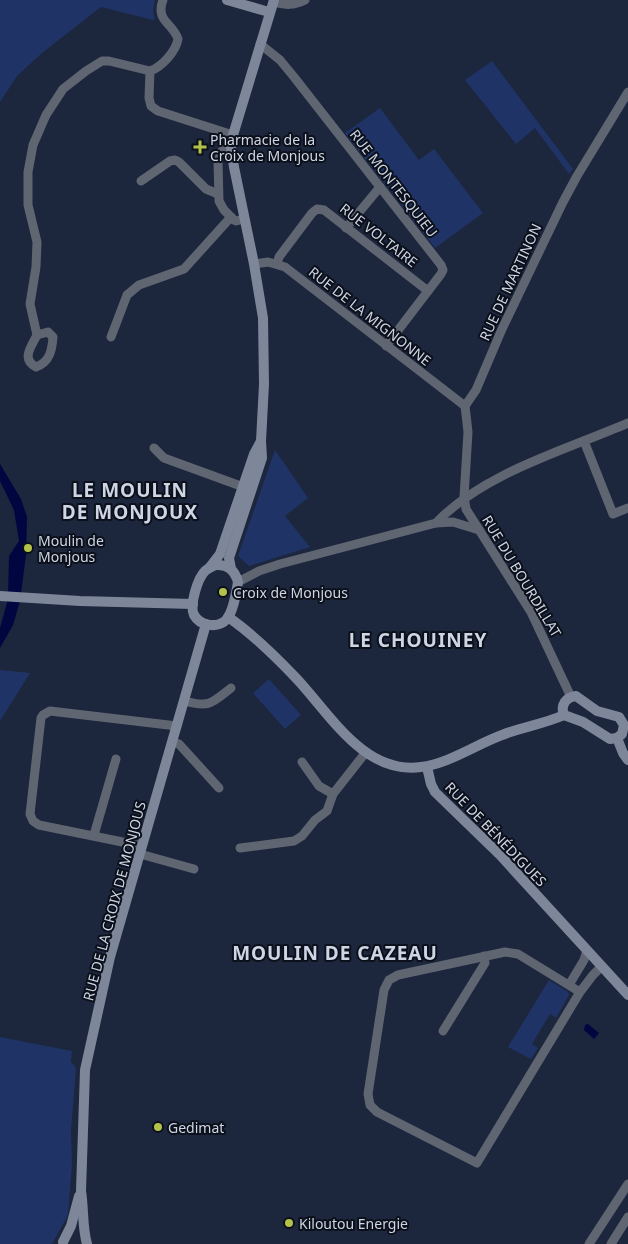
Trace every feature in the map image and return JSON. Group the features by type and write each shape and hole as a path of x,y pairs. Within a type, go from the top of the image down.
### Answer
{"main road":[{"path":"227,0 269,12"},
{"path":"247,488 220,554 202,576 193,604 194,614 201,622 206,624 218,625 228,617 238,582 231,569 229,558 247,488 254,454 261,441 264,328 254,264 231,148 271,1"},
{"path":"210,567 222,565 231,569"},
{"path":"0,596 193,604"},
{"path":"228,617 268,650 297,679 336,725 366,752 377,760 396,766 404,768 427,766 500,735 564,715 583,722 610,738 616,738 622,734 626,724 619,718 598,711 576,696 567,699 562,706 564,715"},
{"name":"RUE DE LA CROIX DE MONJOUS","path":"87,1244 81,1191 84,1070 110,958 206,624"},
{"path":"616,738 628,760"},
{"name":"RUE DE BÉNÉDIGUES","path":"427,766 435,792 500,855 628,995"},
{"name":"RUE DE LA CROIX DE MONJOUS","path":"63,1243 71,1226 81,1191"},
{"path":"63,1243 75,1238 87,1244"}],"street":[{"path":"37,335 30,304 36,266 37,242 30,214 28,188 30,159 39,129 46,114 63,89 95,65 108,61 150,71 162,63 178,42 176,34 161,15 163,0"},
{"path":"271,1 293,5 305,0"},
{"name":"RUE MONTESQUIEU","path":"260,44 280,60 441,265 443,270 441,274 386,346"},
{"path":"150,71 149,98 151,106 233,135"},
{"name":"RUE DE MARTINON","path":"465,406 476,390 502,329 563,202 628,92"},
{"path":"231,148 225,148 218,161 218,194 221,205 231,217 236,221 244,219"},
{"path":"141,181 170,161 175,160 206,189 218,194"},
{"path":"346,228 380,187"},
{"name":"RUE VOLTAIRE","path":"277,264 279,257 312,213 317,209 324,210 428,291"},
{"path":"111,336 127,295 138,285 184,269 231,217"},
{"path":"254,264 261,261 277,264"},
{"name":"RUE DE LA MIGNONNE","path":"277,264 285,268 465,406"},
{"path":"464,498 468,432 465,406"},
{"path":"436,523 447,511 464,498 541,458 628,423"},
{"path":"584,441 613,514 628,508"},
{"path":"154,448 164,458 247,488"},
{"name":"RUE DU BOURDILLAT","path":"464,498 466,509 531,612 571,697"},
{"path":"238,582 259,571 280,564 436,523 453,522 479,530"},
{"path":"185,701 202,705 213,702 231,688"},
{"path":"178,726 50,711 43,715 41,718 31,817 32,821 39,825 94,835 194,869"},
{"path":"173,742 179,744 219,788"},
{"path":"240,848 298,839 315,820 328,811 333,794 366,752"},
{"path":"94,835 116,759"},
{"path":"302,762 319,786 333,794"},
{"path":"569,985 584,960 587,950"},
{"path":"580,992 518,954 505,952 398,975 388,980 384,990 368,1094 370,1105 377,1112 478,1163 580,992 593,974 602,966"},
{"path":"443,1031 485,963 484,956"},
{"path":"589,1244 628,1184"},
{"path":"610,1244 628,1217"}],"shaded area":[{"path":"0,0 155,0 153,11 155,19 101,7 42,53 17,76 0,102"},
{"path":"492,61 573,169 569,174 535,128 516,144 465,80"},
{"path":"380,108 419,160 434,149 483,213 435,248 345,133"},
{"path":"275,450 308,498 285,516 310,547 249,566 238,556"},
{"path":"0,464 21,499 27,517 26,555 20,601 13,625 0,648 0,628 8,599 9,556 19,541 14,510 0,481"},
{"path":"0,670 30,673 0,721"},
{"path":"269,679 301,715 285,729 253,693"},
{"path":"549,980 568,992 569,995 556,1018 550,1014 532,1044 538,1048 531,1059 508,1047"},
{"path":"588,1024 599,1033 594,1039 584,1030 585,1025"},
{"path":"0,1037 72,1051 71,1062 76,1068 71,1132 72,1164 68,1215 52,1244 0,1244"}],"place":[{"name":"Pharmacie de la Croix de Monjous","path":"200,147"},
{"name":"Moulin de Monjous","path":"28,548"},
{"name":"Croix de Monjous","path":"223,592"},
{"name":"Gedimat","path":"158,1127"},
{"name":"Kiloutou Energie","path":"289,1223"}],"district":[{"name":"LE MOULIN DE MONJOUX","path":"130,501"},
{"name":"LE CHOUINEY","path":"418,640"},
{"name":"MOULIN DE CAZEAU","path":"335,953"}]}
